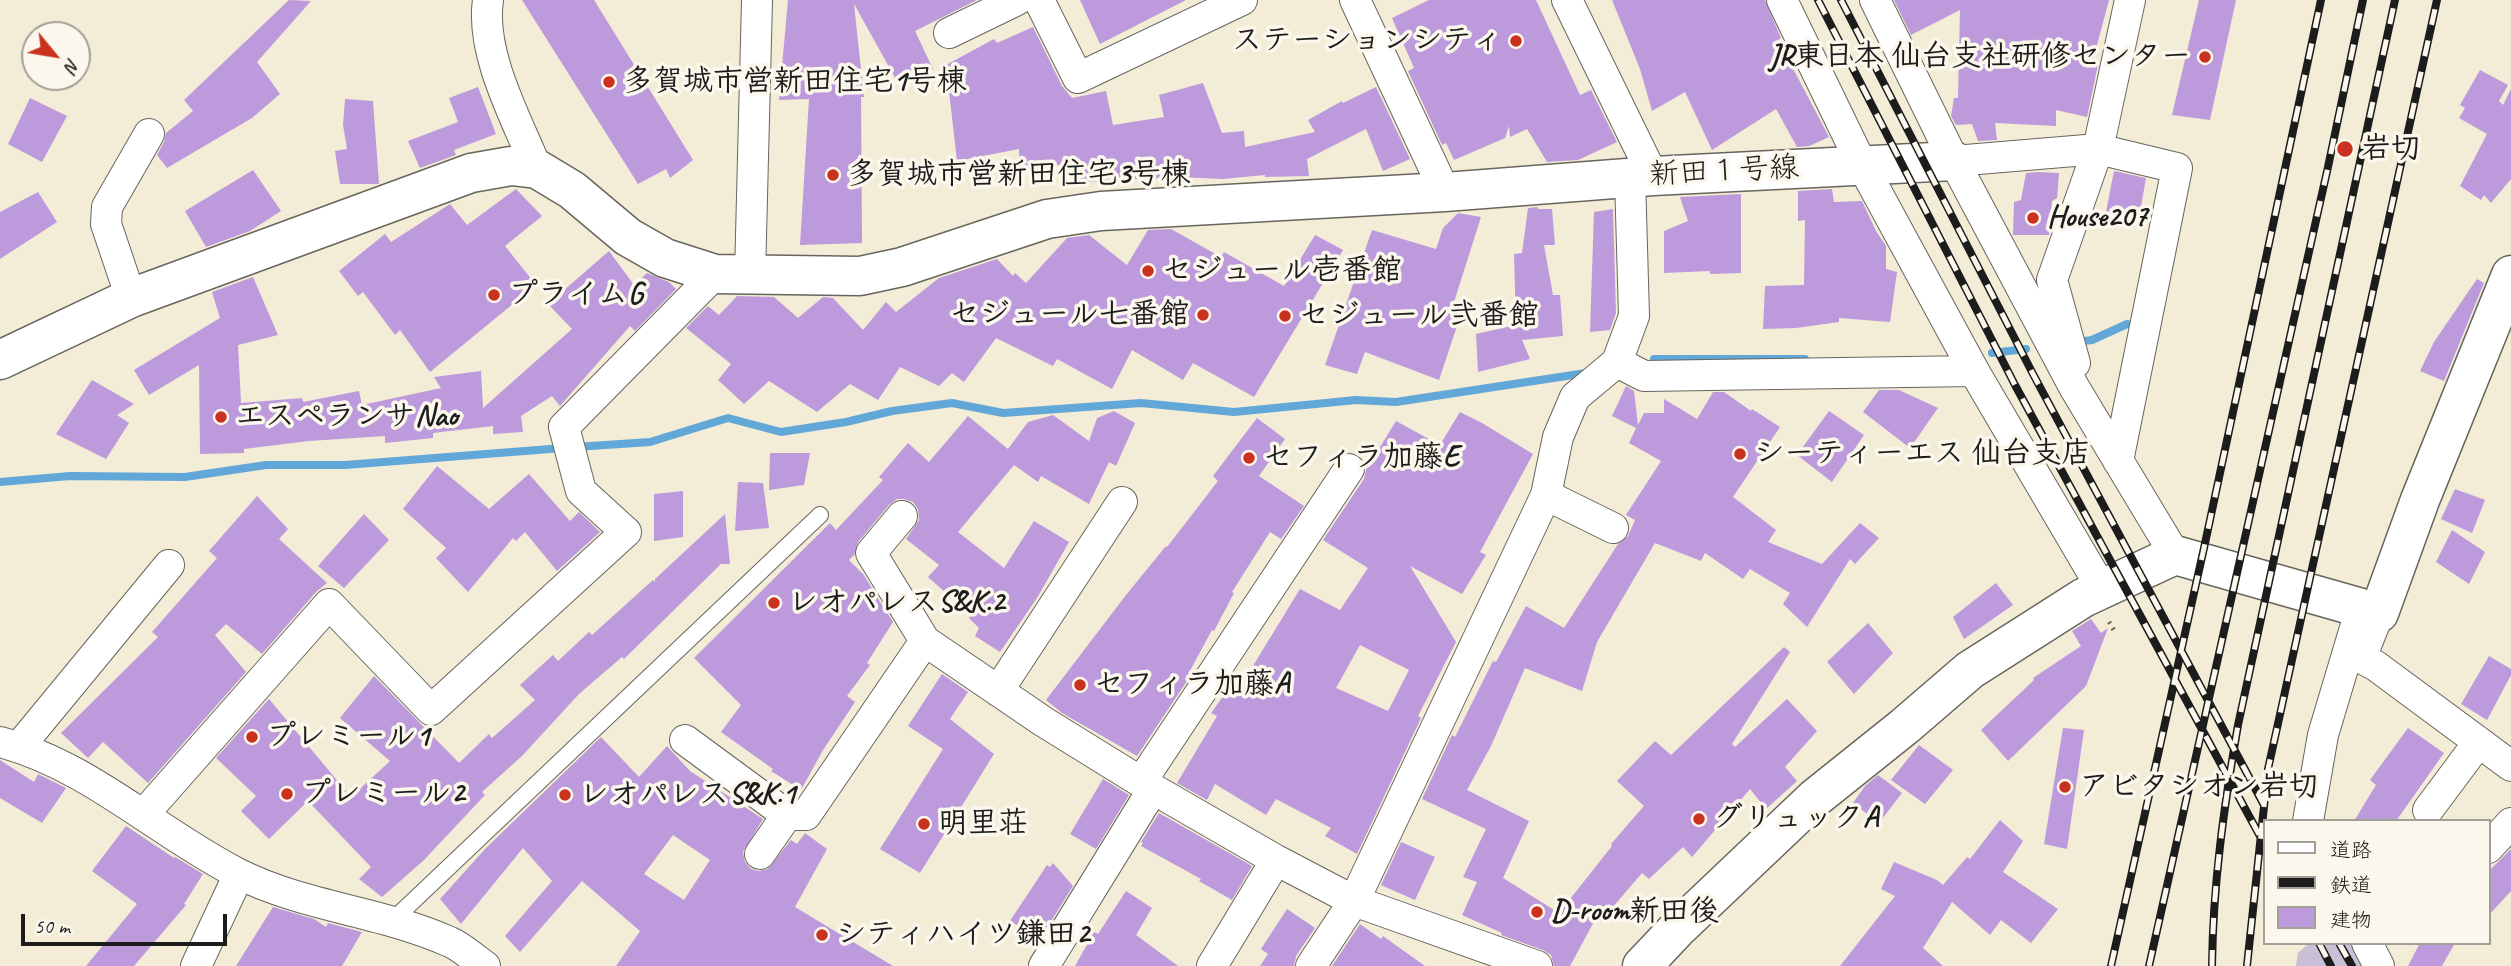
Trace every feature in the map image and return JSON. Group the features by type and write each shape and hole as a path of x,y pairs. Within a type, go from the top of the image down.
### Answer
{"street":[{"path":"0,360 131,298 471,173 511,166 537,169 498,74 486,18 488,0"},
{"path":"143,815 330,604 431,709 626,532 582,491 564,427 732,275 757,0"},
{"path":"949,33 1017,0"},
{"path":"1039,0 1078,78 1242,0"},
{"path":"1355,0 1445,192"},
{"path":"1311,966 1354,901 1546,495 1558,437 1575,397 1617,362 1634,316 1641,177 1567,0"},
{"path":"1782,0 1861,165 1974,371 2102,589"},
{"path":"1875,0 1954,161 2074,387 2175,555"},
{"path":"2074,387 2076,367 2052,280 2098,149 2130,0"},
{"path":"131,298 106,224 107,207 149,134"},
{"name":"新田１号線","path":"537,169 572,190 628,237 665,258 732,275 860,276 902,267 1047,219 1101,211 1445,192 1641,177 1954,161 2098,149 2177,168 2118,461"},
{"path":"2308,819 2323,735 2370,610 2420,500 2511,275"},
{"path":"1617,362 1644,376 1974,371"},
{"path":"1044,966 1147,786 1349,469"},
{"path":"1546,495 1613,528"},
{"path":"998,691 1122,502"},
{"path":"902,516 871,552 925,640 1044,722 1147,786 1276,860 1354,901 1538,966"},
{"path":"1642,966 1678,928 1815,798 1970,670 2082,598 2175,555 2370,610"},
{"path":"169,565 9,744 67,769 239,874 310,901 392,921 452,943 485,966"},
{"path":"2370,610 2361,658 2376,666 2511,766"},
{"path":"685,740 788,815 806,815 925,640"},
{"path":"2428,810 2478,743"},
{"path":"760,854 788,815"},
{"path":"2490,846 2511,823"},
{"path":"1212,966 1276,860"},
{"path":"196,966 239,874"},
{"path":"2368,945 2379,966"}],"lane":[{"path":"392,921 820,514"}],"shaded area":[{"path":"2307,945 2355,945 2367,966 2296,966 2298,953"}],"building":[{"path":"289,0 311,1 257,62 280,94 252,118 167,168 157,155 166,133 193,111 184,100"},
{"name":"多賀城市営新田住宅1号棟","path":"522,0 594,0 693,160 670,178 666,169 638,184"},
{"path":"788,0 977,0 915,31 933,69 898,83 854,4 864,97 861,97 862,243 800,245 809,99 779,100"},
{"path":"1080,0 1186,0 1100,44"},
{"path":"1429,0 1536,0 1580,95 1591,90 1617,142 1578,160 1547,162 1527,129 1510,137 1509,126 1505,138 1454,160 1446,143 1442,145 1408,71 1414,68 1392,18"},
{"path":"1612,0 1765,0 1781,38 1778,40 1829,137 1809,146 1797,147 1776,109 1712,150 1685,92 1652,111 1640,69"},
{"path":"1894,0 2109,0 2092,64 2098,65 2087,117 2056,110 2056,126 1995,123 1997,140 1978,141 1972,124 1956,125 1951,116 1954,98 1958,98 1960,10 1911,35"},
{"name":"JR東日本 仙台支社研修センター","path":"2199,0 2236,0 2210,120 2172,115"},
{"path":"1033,27 1062,86 1072,98 1106,91 1113,125 1164,117 1159,95 1203,83 1222,133 1244,131 1245,147 1315,132 1308,120 1342,101 1343,103 1376,87 1410,159 1383,171 1366,129 1307,159 1309,176 1265,175 1222,179 1180,177 1081,182 1081,162 1020,170 1019,149 957,161 946,65 994,39 997,43"},
{"path":"2480,70 2508,85 2499,101 2503,105 2511,89 2511,179 2491,203 2484,195 2481,200 2460,186 2487,134 2459,118 2465,108 2460,105"},
{"path":"478,87 496,134 454,150 456,155 420,168 408,141 458,122 449,98"},
{"path":"30,98 67,116 42,162 8,144"},
{"path":"345,99 373,101 379,184 340,184 335,151 347,149 343,125"},
{"path":"253,170 281,211 250,231 206,247 185,211"},
{"path":"2114,171 2146,178 2139,218 2106,212"},
{"name":"House207","path":"2026,173 2059,173 2057,198 2052,201 2049,235 2013,235 2014,202 2021,200"},
{"path":"516,189 542,216 505,246 536,285 430,372 400,330 395,335 363,292 358,296 339,271 385,234 391,242 450,204 467,225"},
{"path":"1832,189 1834,202 1862,201 1886,246 1886,269 1897,272 1890,322 1839,318 1839,322 1763,329 1765,286 1804,285 1805,220 1798,221 1798,191"},
{"path":"38,192 57,222 0,259 0,212"},
{"path":"1741,194 1741,273 1664,273 1664,231 1688,221 1680,197"},
{"path":"1528,208 1552,209 1555,245 1544,245 1553,295 1560,295 1563,336 1522,340 1530,359 1478,372 1476,334 1516,325 1514,254 1522,253"},
{"path":"1613,209 1616,313 1610,330 1590,332 1594,212"},
{"path":"1458,213 1481,217 1454,302 1464,305 1439,380 1365,352 1357,374 1325,365 1372,230 1436,249 1443,228"},
{"path":"1171,229 1221,257 1224,252 1284,286 1315,235 1343,250 1254,397 1193,363 1183,380 1132,350 1112,389 1057,359 1053,366 996,338 964,382 952,373 939,386 900,367 878,400 850,384 817,412 769,381 744,404 718,380 731,364 686,328 708,306 719,315 737,296 774,297 798,318 823,297 833,298 863,330 886,302 896,312 939,278 997,259 1013,276 1015,273 1026,283 1067,238 1089,235 1127,265 1148,230"},
{"path":"609,251 634,285 647,273 669,282 676,289 635,331 630,326 560,406 552,396 521,416 523,432 493,434 493,426 433,433 433,438 385,443 385,436 309,441 244,449 244,453 200,454 199,365 149,395 134,370 220,318 212,292 253,277 278,335 238,345 241,403 302,398 303,402 359,391 362,405 441,388 434,377 481,371 483,408 572,329 548,304"},
{"path":"2477,279 2484,283 2444,381 2420,371 2434,342"},
{"path":"92,380 134,404 117,415 129,423 106,459 56,434"},
{"path":"1626,386 1634,391 1638,425 1644,413 1664,413 1664,399 1697,419 1713,392 1724,392 1780,427 1733,497 1776,530 1768,542 1822,564 1860,523 1879,538 1855,564 1850,559 1807,627 1783,604 1790,593 1750,569 1743,579 1705,553 1701,561 1655,543 1597,642 1582,691 1525,668 1491,746 1467,790 1529,821 1503,878 1559,913 1611,844 1644,806 1617,781 1655,741 1671,755 1784,647 1790,652 1732,744 1735,747 1787,699 1817,731 1785,767 1797,781 1766,809 1750,789 1692,857 1683,847 1649,879 1642,873 1600,922 1596,918 1570,966 1554,966 1551,955 1543,950 1501,935 1502,933 1462,915 1477,882 1463,877 1486,829 1422,799 1452,735 1455,737 1493,661 1496,662 1526,606 1564,628 1618,544 1628,536 1635,520 1626,515 1661,461 1629,443 1636,428 1612,416"},
{"path":"1879,390 1899,390 1938,408 1910,448 1863,412"},
{"path":"1114,411 1135,423 1116,466 1109,462 1089,504 1041,476 1038,482 1014,465 958,532 1004,568 1034,521 1069,542 1037,598 1000,652 975,636 979,628 969,618 971,615 928,577 939,565 906,539 919,520 918,509 913,502 897,499 858,542 854,555 849,560 863,574 872,588 869,591 877,597 893,622 867,663 870,665 847,696 855,702 823,750 801,790 771,771 773,769 721,732 741,705 694,658 830,523 836,530 883,480 879,477 908,443 929,462 968,416 1008,449 1028,422 1053,415 1089,441 1097,418"},
{"path":"1829,411 1864,435 1832,482 1797,455"},
{"path":"1460,412 1533,454 1480,552 1486,555 1462,594 1410,566 1456,642 1418,716 1421,718 1357,854 1325,836 1331,828 1276,799 1266,815 1215,784 1207,800 1177,783 1217,716 1211,713 1230,687 1237,692 1300,589 1340,610 1368,568 1323,540 1364,479 1366,470 1396,421 1440,445","holes":["1360,645 1409,670 1388,711 1336,688"]},
{"path":"1257,418 1285,439 1259,476 1304,506 1281,539 1270,532 1232,592 1234,593 1214,631 1212,630 1185,680 1187,681 1137,756 1062,713 1046,700 1218,481 1213,476"},
{"path":"770,453 810,453 804,485 769,490"},
{"path":"437,466 489,509 529,474 570,521 579,512 600,532 557,571 525,532 516,541 513,538 468,592 436,558 446,548 403,509"},
{"path":"738,482 763,483 769,528 735,531"},
{"path":"2455,489 2485,500 2472,533 2441,519"},
{"path":"683,491 683,537 654,541 654,494"},
{"path":"257,496 288,529 279,539 327,583 262,654 226,624 215,635 246,672 148,783 103,742 88,758 61,733 158,637 152,632 217,558 209,551"},
{"path":"364,514 389,540 344,588 318,566"},
{"path":"725,514 730,564 721,564 624,659 622,657 579,694 522,756 482,792 485,795 424,860 382,897 359,879 371,867 308,801 269,839 241,811 256,796 216,758 269,699 351,797 390,761 340,718 374,676 459,763 489,734 492,738 535,700 520,685 553,655 558,661 589,632 592,635 653,580 655,582 655,579"},
{"path":"2452,530 2485,552 2469,584 2436,562"},
{"path":"1996,583 2013,605 1964,639 1953,617"},
{"path":"2091,619 2101,633 2108,628 2086,686 2008,761 1981,730 2034,680 2033,678 2081,646 2072,631"},
{"path":"1868,623 1893,653 1854,694 1827,662"},
{"path":"2489,656 2511,669 2511,675 2487,720 2461,704"},
{"path":"942,674 968,692 950,719 994,754 920,873 880,849 943,749 908,726"},
{"name":"アビタシオン岩切","path":"2063,728 2084,730 2067,849 2044,844"},
{"path":"2408,728 2444,753 2397,819 2355,819 2376,785 2370,780"},
{"path":"601,737 639,777 667,746 690,771 763,819 743,852 745,862 751,869 768,869 791,840 797,844 805,833 827,849 795,907 893,966 616,966 640,931 582,881 520,952 505,936 552,881 523,848 461,924 440,899 486,848","holes":["673,835 710,860 684,900 644,874"]},
{"path":"1919,745 1953,770 1925,804 1891,780"},
{"path":"0,760 34,782 38,774 66,788 42,823 0,798"},
{"path":"1878,775 1902,793 1879,823 1853,803 1865,786"},
{"path":"1103,779 1129,795 1096,849 1070,834"},
{"path":"1159,813 1252,866 1232,900 1199,881 1201,879 1141,846"},
{"path":"2000,820 2023,841 2003,872 2058,909 2031,943 2001,920 1990,935 1952,902 1923,948 1943,966 1840,966 1895,896 1881,889 1894,862 1943,885 1967,857 1970,859"},
{"path":"126,826 203,874 184,904 186,905 134,966 86,966 137,904 92,871"},
{"path":"1401,842 1435,857 1415,900 1381,885"},
{"path":"2511,849 2511,891 2490,914 2490,870"},
{"path":"1053,863 1073,886 1040,939 1010,921 1047,865 1050,867"},
{"path":"1126,891 1152,908 1136,935 1178,966 1075,966 1094,932 1098,934"},
{"path":"273,907 314,919 326,927 328,923 362,932 342,966 236,966"},
{"path":"1287,909 1315,928 1296,956 1294,966 1260,966 1268,954 1261,949"},
{"path":"1360,924 1381,939 1383,936 1425,966 1332,966"},
{"path":"2419,945 2454,945 2442,966 2408,966"}],"waterway":[{"path":"2077,342 2092,340 2127,324"},
{"path":"1992,353 2026,349"},
{"path":"1654,359 1805,359"},
{"path":"576,447 650,442 728,418 781,432 846,422 892,411 952,403 1003,413 1141,403 1234,412 1356,400 1396,402 1586,373"},
{"path":"0,482 70,476 185,477 266,465 345,465 563,448"}],"railway":[{"path":"1818,0 2015,385 2261,838"},
{"path":"1841,0 2033,374 2264,805"},
{"path":"2111,966 2321,0"},
{"path":"2149,966 2363,0"},
{"path":"2212,966 2220,845 2238,725 2395,0"},
{"path":"2263,819 2268,769 2437,0"},
{"path":"2247,966 2262,825"},
{"path":"2320,945 2331,966"},
{"path":"2340,945 2352,966"}],"place":[{"name":"ステーションシティ","path":"1516,41"},
{"name":"JR東日本 仙台支社研修センター","path":"2205,57"},
{"name":"多賀城市営新田住宅1号棟","path":"609,82"},
{"name":"岩切","path":"2345,149"},
{"name":"多賀城市営新田住宅3号棟","path":"833,175"},
{"name":"House207","path":"2033,218"},
{"name":"セジュール壱番館","path":"1148,271"},
{"name":"プライムG","path":"494,295"},
{"name":"セジュール七番館","path":"1203,315"},
{"name":"セジュール弐番館","path":"1285,316"},
{"name":"エスペランサNao","path":"221,417"},
{"name":"シーティーエス 仙台支店","path":"1740,454"},
{"name":"セフィラ加藤E","path":"1249,458"},
{"name":"レオパレスS&K.2","path":"774,603"},
{"name":"セフィラ加藤A","path":"1080,685"},
{"name":"プレミール1","path":"252,737"},
{"name":"アビタシオン岩切","path":"2065,787"},
{"name":"プレミール2","path":"287,794"},
{"name":"レオパレスS&K.1","path":"565,795"},
{"name":"グリュックA","path":"1699,819"},
{"name":"明里荘","path":"924,824"},
{"name":"D-room新田後","path":"1537,912"},
{"name":"シティハイツ鎌田2","path":"822,935"}]}
